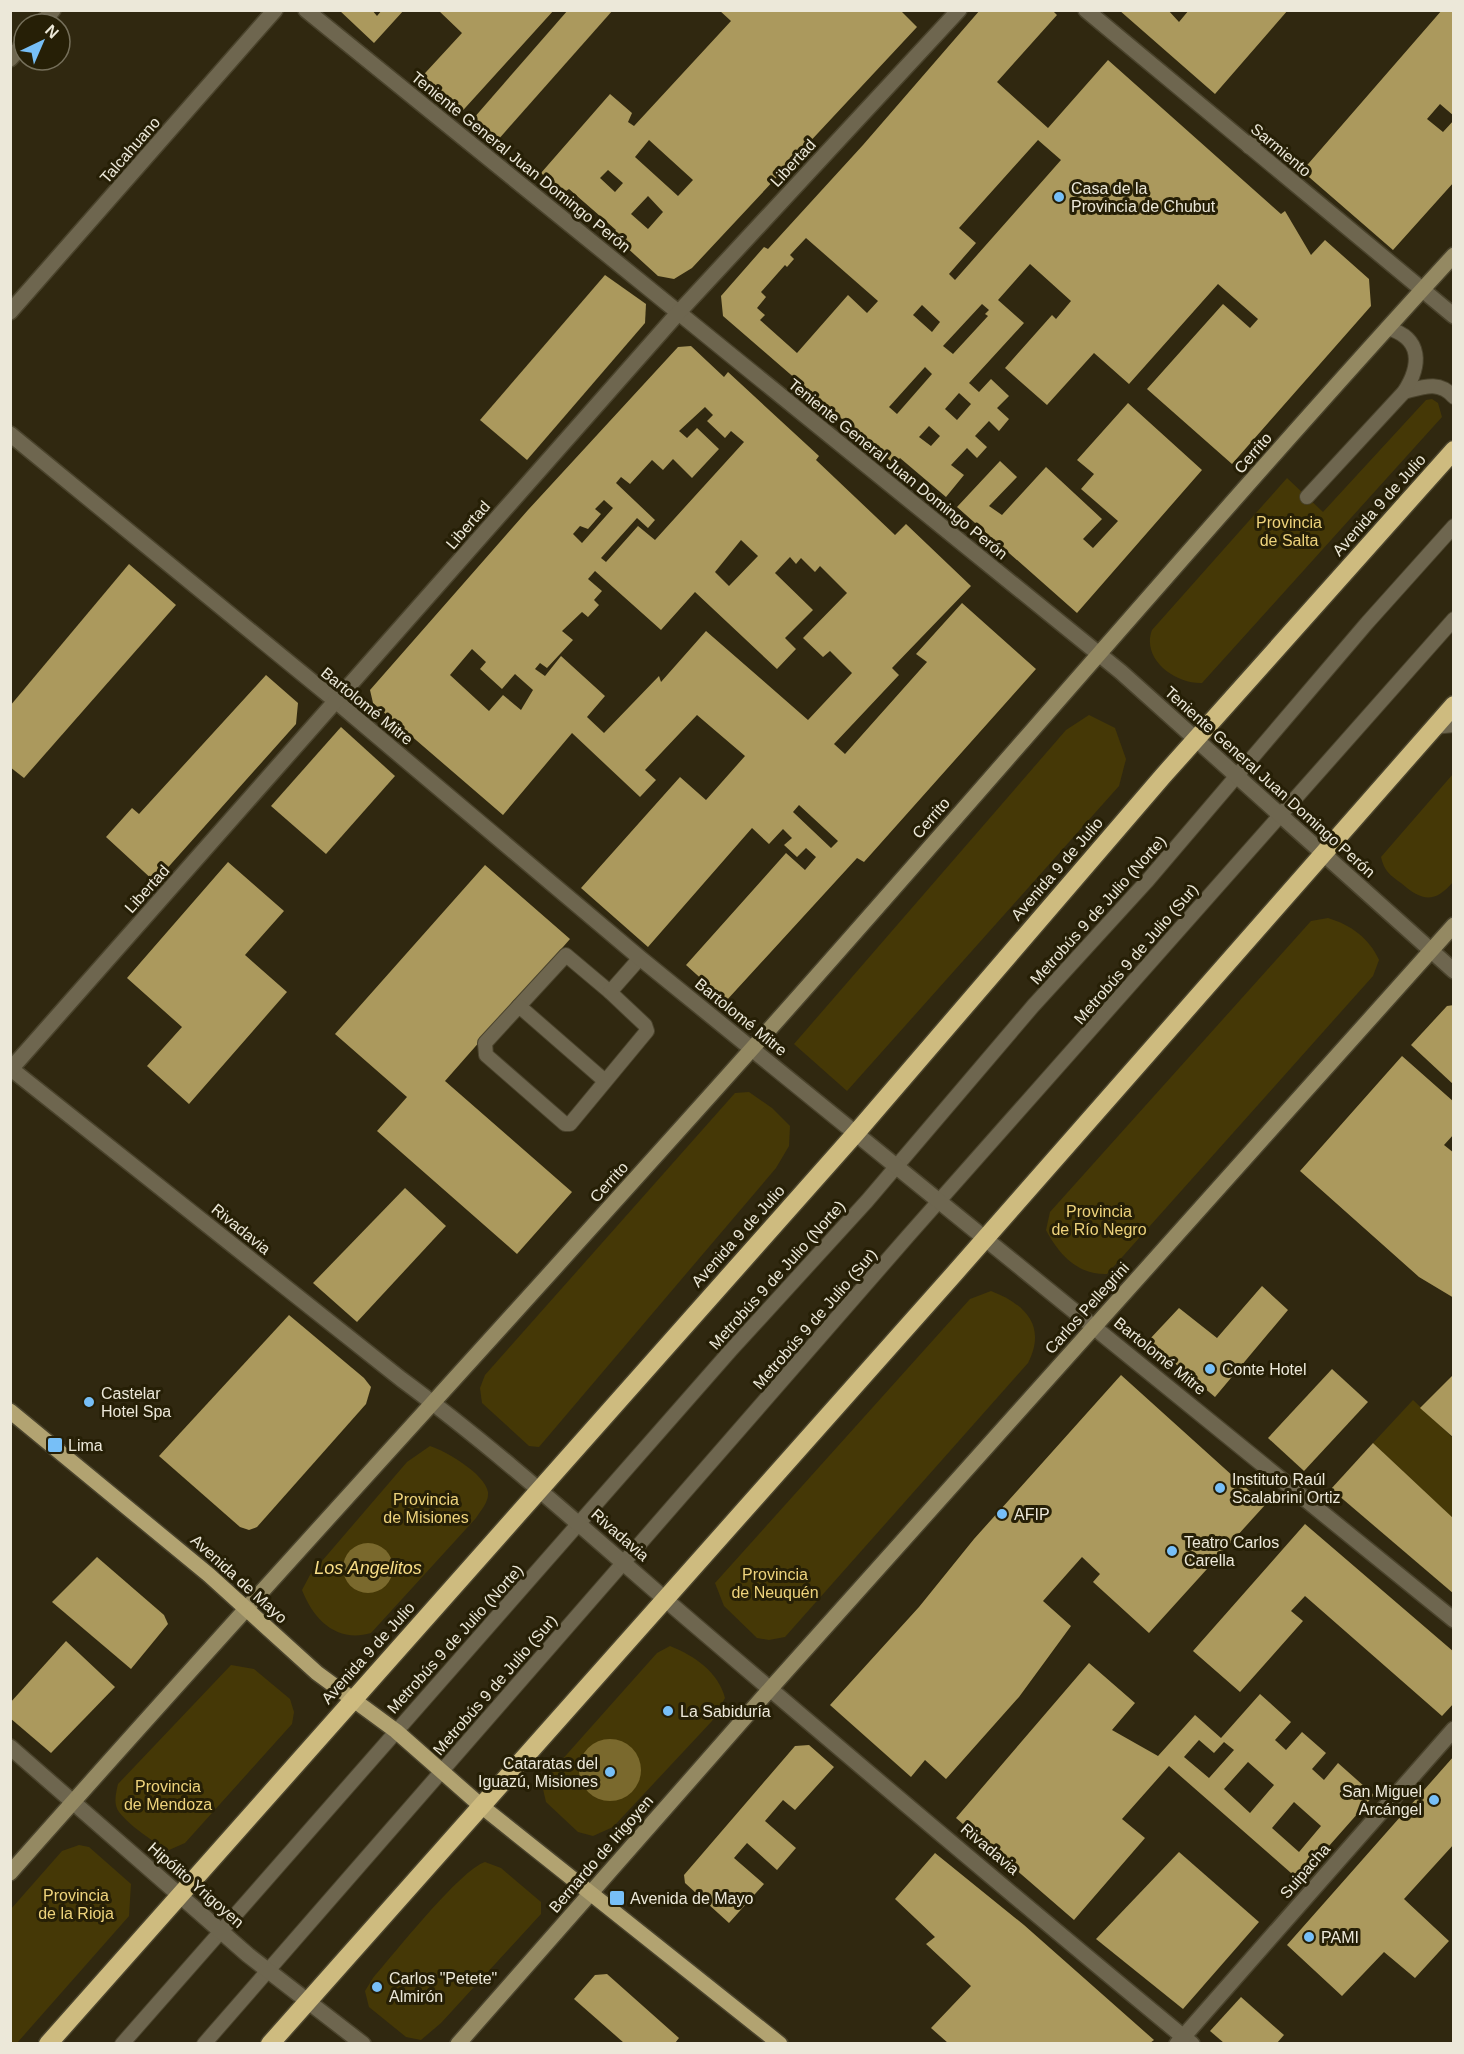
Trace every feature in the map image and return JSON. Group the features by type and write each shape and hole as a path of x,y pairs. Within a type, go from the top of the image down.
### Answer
{"highway":[{"name":"Avenida 9 de Julio","path":"48,2043 856,1133 1196,740 1453,448"},
{"path":"270,2043 1324,855 1454,705"}],"main road":[{"name":"Avenida de Mayo","path":"10,1412 209,1575 244,1609 318,1673 396,1731 480,1805 780,2043"}],"street":[{"name":"Talcahuano","path":"10,312 275,10"},
{"name":"Teniente General Juan Domingo Perón","path":"306,10 1120,672 1454,971"},
{"name":"Libertad","path":"11,1069 679,312 959,10"},
{"name":"Sarmiento","path":"1086,10 1421,291 1454,316"},
{"name":"Cerrito","path":"434,1403 751,1049 1454,255"},
{"name":"Bartolomé Mitre","path":"10,434 337,702 640,958 1454,1620"},
{"name":"Carlos Pellegrini","path":"771,1688 1454,925"},
{"name":"Rivadavia","path":"11,1069 434,1403 540,1490 1184,2041"},
{"path":"10,1873 244,1609 434,1403"},
{"name":"Bernardo de Irigoyen","path":"458,2043 771,1688"},
{"name":"Suipacha","path":"1184,2041 1454,1729"},
{"name":"Hipólito Yrigoyen","path":"10,1747 221,1932 307,2002 363,2043"}],"lane":[{"path":"1249,147 1260,134"},
{"path":"1307,497 1404,392 1417,368 1417,358 1409,341 1395,330 1387,328"},
{"path":"1404,392 1435,385 1445,388 1454,397"},
{"name":"Metrobús 9 de Julio (Norte)","path":"122,2043 896,1166 1237,777 1367,623 1454,526"},
{"name":"Metrobús 9 de Julio (Sur)","path":"204,2043 940,1200 1454,619"},
{"path":"1434,727 1454,725"},
{"path":"566,955 645,1025 647,1031 570,1124 565,1124 486,1055 485,1043 519,1006 566,955"},
{"path":"609,992 640,958"},
{"path":"519,1006 605,1081"}],"green space":[{"name":"Provincia de Salta","path":"1432,399 1438,403 1442,417 1202,683 1181,679 1163,668 1151,651 1152,630 1287,478 1323,512 1426,400"},
{"path":"1089,715 1115,728 1126,759 1119,786 847,1091 794,1044 1066,730"},
{"path":"1453,774 1453,882 1440,894 1428,898 1415,894 1391,875 1381,857"},
{"name":"Provincia de Río Negro","path":"1328,918 1352,929 1370,945 1379,960 1373,976 1107,1274 1087,1271 1070,1262 1057,1248 1046,1230 1050,1212 1311,921"},
{"path":"749,1092 772,1108 790,1126 789,1146 776,1168 539,1447 529,1446 482,1403 480,1388 485,1375 735,1093"},
{"name":"Provincia de Neuquén","path":"991,1291 1003,1296 1023,1310 1034,1327 1033,1350 1028,1363 785,1637 769,1640 757,1638 724,1606 715,1583 970,1299"},
{"path":"1413,1400 1453,1438 1453,1519 1373,1443"},
{"name":"Provincia de Misiones","path":"430,1446 455,1458 480,1478 488,1492 486,1503 476,1518 371,1633 348,1635 338,1632 320,1620 302,1590 310,1575 407,1462"},
{"path":"670,1646 704,1666 717,1680 725,1698 712,1721 613,1827 593,1836 578,1832 546,1802 543,1789 552,1771 657,1653"},
{"name":"Provincia de Mendoza","path":"231,1665 254,1669 290,1699 294,1712 292,1724 185,1843 169,1850 142,1833 119,1812 116,1802 118,1784"},
{"name":"Provincia de la Rioja","path":"79,1845 89,1847 131,1884 129,1916 17,2043 11,2043 11,1909 62,1851"},
{"path":"485,1862 501,1868 541,1902 541,1914 441,2023 421,2040 406,2037 369,2007 365,1991 373,1978 444,1896 474,1868"}],"water":[{"name":"Los Angelitos","path":"368,1543 382,1547 389,1554 393,1568 389,1582 382,1589 368,1593 354,1589 347,1582 343,1568 347,1554 354,1547"},
{"name":"Cataratas del Iguazú, Misiones","path":"604,1739 616,1739 632,1748 639,1758 641,1770 639,1782 632,1792 616,1801 604,1801 593,1796 584,1787 579,1776 579,1764 584,1753 593,1744"}],"building":[{"path":"339,10 372,10 377,16 382,10 404,10 374,43"},
{"path":"438,10 554,10 456,118 415,84 462,33"},
{"path":"568,10 613,10 497,141 473,119"},
{"path":"719,10 900,10 917,27 692,268 674,279 658,276 612,234 616,230 569,189 563,193 541,173 610,94 632,113 628,122 634,126 731,21","holes":["649,140 693,180 678,196 635,157","608,170 623,183 615,192 600,178","648,196 663,212 648,229 631,214"]},
{"path":"980,10 1052,10 1057,15 997,82 1048,128 1108,60 1281,214 1285,211 1311,255 1325,240 1369,279 1371,306 1232,464 1147,389 1223,304 1250,328 1258,319 1218,284 1129,384 1094,353 1047,405 1005,368 1052,315 1056,319 1071,301 1030,264 998,300 1024,323 969,383 979,392 991,379 1009,396 997,408 1009,419 999,431 989,421 975,436 987,447 977,458 967,448 951,465 964,475 946,497 900,458 894,464 723,316 721,296 764,247 768,249 863,145","holes":["1038,140 1061,160 955,280 949,274 976,243 959,228","806,238 878,301 867,313 848,295 797,353 760,320 765,315 757,308 766,297 761,292 785,265 787,267 794,259 790,255","982,304 989,310 985,314 988,316 953,354 943,346","922,305 940,322 932,332 913,315","925,367 932,374 897,414 889,407","959,393 971,404 957,420 945,409","929,426 940,436 931,446 919,437"]},
{"path":"1119,10 1168,10 1179,22 1189,10 1288,10 1215,94"},
{"path":"1442,10 1454,10 1454,116 1440,104 1427,119 1443,132 1454,120 1454,182 1393,250 1302,171"},
{"path":"605,275 646,304 645,323 527,460 480,420"},
{"path":"691,346 724,377 728,372 819,456 816,460 895,535 906,524 971,586 892,668 899,675 834,744 845,754 927,662 916,654 962,603 1036,669 864,862 857,858 726,1001 686,965 786,853 805,870 816,857 806,848 797,857 784,845 792,838 783,829 769,844 752,828 648,947 581,888 680,777 706,800 745,756 697,715 645,770 656,780 640,797 572,733 503,815 373,703 370,690 528,510 678,347","holes":["705,407 713,415 707,421 725,438 731,431 744,442 655,540 638,526 606,562 601,558 637,518 648,528 655,520 616,483 621,477 630,484 652,460 663,470 673,459 692,478 719,449 697,428 687,438 679,431","604,500 613,508 582,543 573,534 580,526 588,529 601,514 595,509","741,540 758,556 729,586 715,572","790,557 796,564 801,558 815,572 820,566 847,593 803,638 823,657 830,651 852,673 808,720 706,631 661,682 659,676 604,733 587,717 605,696 561,656 545,676 535,669 540,663 547,668 573,640 562,631 582,612 588,617 599,605 594,600 602,591 588,579 595,571 661,630 695,592 777,669 796,649 785,638 813,610 775,573","472,649 486,662 480,669 502,689 515,674 533,690 521,710 503,695 489,711 450,675","799,805 838,841 831,848 793,812"]},
{"path":"1128,403 1202,470 1077,613 957,507 1000,461 1017,477 989,506 1002,515 1046,467 1102,519 1083,539 1093,548 1118,521 1081,489 1094,474 1077,460"},
{"path":"129,564 176,605 24,778 10,767 10,706"},
{"path":"266,675 298,703 296,724 155,882 106,837 132,808 139,814"},
{"path":"341,727 395,776 326,854 271,806"},
{"path":"228,862 284,911 245,955 287,992 189,1104 147,1066 182,1027 127,978"},
{"path":"485,865 570,939 445,1081 572,1192 517,1254 377,1131 407,1097 335,1034"},
{"path":"1454,1005 1454,1085 1411,1045 1447,1006"},
{"path":"1402,1056 1454,1102 1454,1134 1444,1145 1454,1153 1454,1298 1419,1277 1300,1171"},
{"path":"405,1188 446,1226 357,1322 313,1283"},
{"name":"Conte Hotel","path":"1262,1286 1288,1310 1215,1397 1148,1341 1179,1308 1217,1338"},
{"path":"289,1315 364,1378 371,1387 366,1404 257,1527 249,1530 240,1527 159,1456"},
{"path":"1332,1369 1368,1402 1304,1471 1268,1438"},
{"path":"1454,1374 1454,1438 1420,1408"},
{"path":"1121,1375 1265,1505 1149,1633 1093,1582 1100,1574 1082,1557 1043,1601 1071,1626 1019,1697 946,1779 925,1760 911,1777 830,1705 919,1607 974,1539"},
{"path":"1373,1443 1454,1519 1454,1594 1331,1489"},
{"path":"1305,1524 1454,1652 1454,1703 1442,1716 1305,1596 1291,1611 1303,1621 1240,1692 1193,1651"},
{"path":"97,1557 164,1615 168,1624 131,1669 52,1602"},
{"path":"66,1641 115,1687 51,1753 10,1718 10,1703"},
{"path":"1089,1663 1135,1703 1112,1730 1158,1756 1195,1715 1221,1738 1260,1694 1291,1722 1275,1740 1286,1750 1302,1732 1326,1753 1312,1769 1324,1780 1338,1763 1374,1795 1299,1880 1169,1766 1122,1819 1145,1838 1074,1920 956,1818","holes":["1199,1740 1214,1753 1224,1742 1234,1750 1209,1778 1184,1757","1248,1762 1274,1785 1250,1813 1224,1789","1294,1802 1321,1826 1299,1852 1272,1828"]},
{"path":"809,1745 834,1767 795,1810 783,1800 765,1821 796,1848 777,1870 747,1843 734,1858 764,1884 729,1923 685,1883 684,1875 795,1746"},
{"path":"1454,1756 1454,1844 1404,1899 1449,1941 1415,1978 1384,1952 1342,1996 1287,1945"},
{"path":"1179,1852 1259,1922 1183,2009 1096,1939"},
{"path":"935,1853 1024,1925 1154,2040 1150,2043 948,2043 931,2028 971,1986 926,1944 935,1937 895,1899"},
{"path":"607,1974 679,2038 675,2043 624,2043 574,1999 595,1975"},
{"path":"1241,1997 1284,2035 1277,2043 1224,2043 1210,2031"}],"place":[{"name":"Casa de la Provincia de Chubut","path":"1059,197"},
{"name":"Conte Hotel","path":"1210,1369"},
{"name":"Castelar Hotel Spa","path":"89,1402"},
{"name":"Lima","path":"55,1445"},
{"name":"Instituto Raúl Scalabrini Ortiz","path":"1220,1488"},
{"name":"AFIP","path":"1002,1514"},
{"name":"Teatro Carlos Carella","path":"1172,1551"},
{"name":"La Sabiduría","path":"668,1711"},
{"name":"Cataratas del Iguazú, Misiones","path":"610,1772"},
{"name":"San Miguel Arcángel","path":"1434,1800"},
{"name":"Avenida de Mayo","path":"617,1898"},
{"name":"PAMI","path":"1309,1937"},
{"name":"Carlos \"Petete\" Almirón","path":"377,1987"}]}
